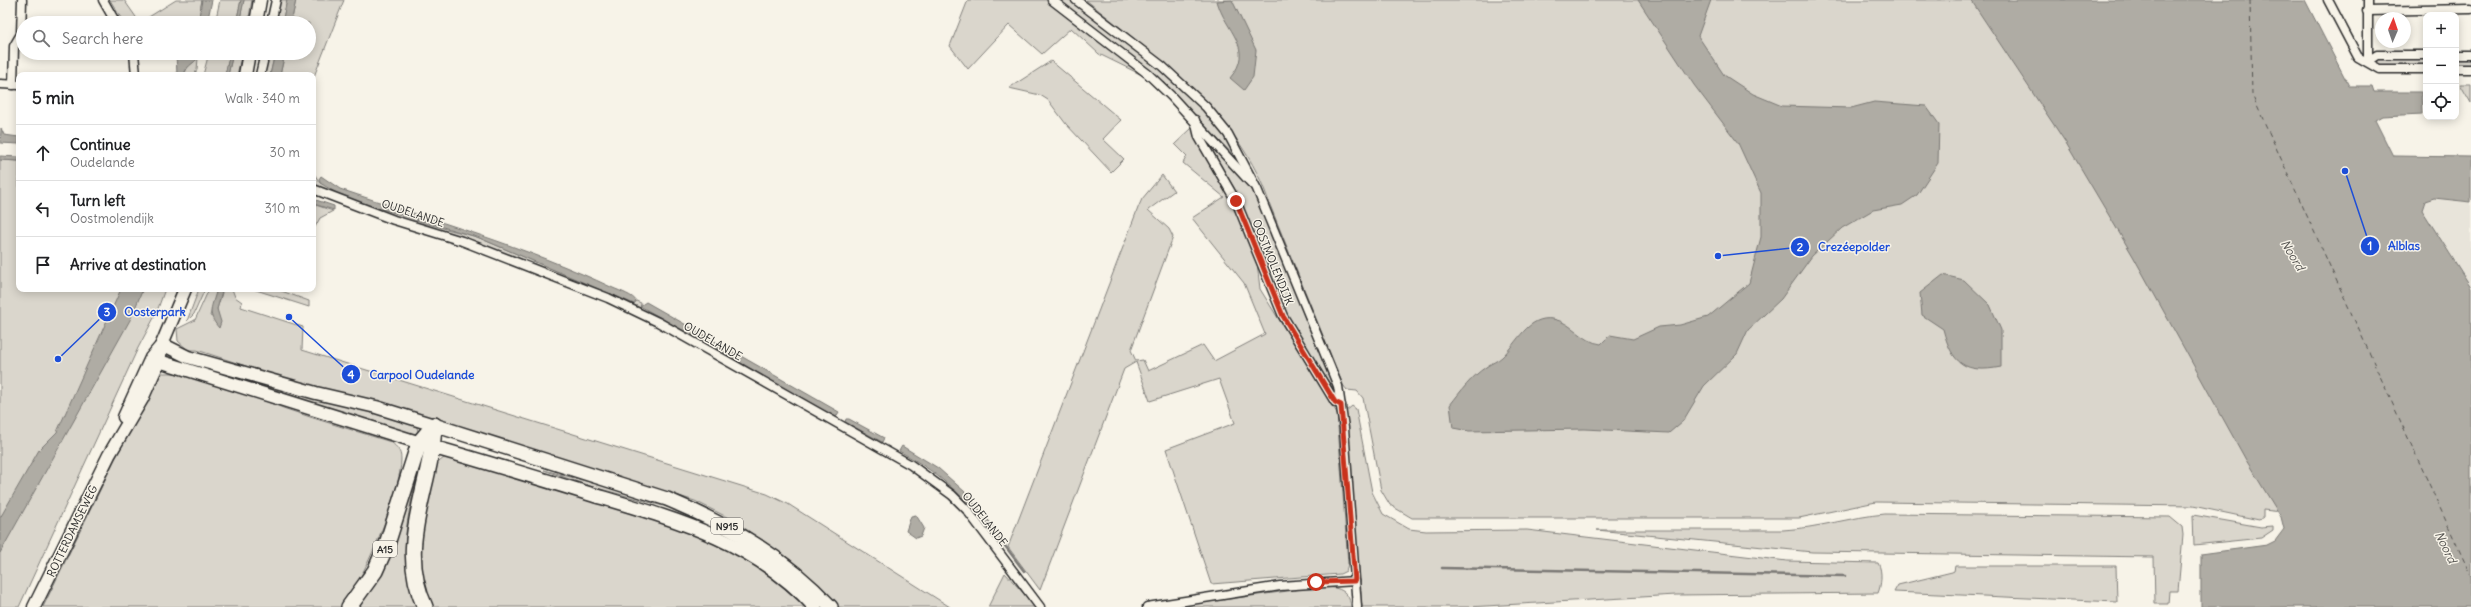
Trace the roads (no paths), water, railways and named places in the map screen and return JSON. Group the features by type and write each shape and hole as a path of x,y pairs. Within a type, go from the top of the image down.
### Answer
{"highway":[{"name":"A15","path":"349,607 375,572 434,425"},
{"name":"A15","path":"425,607 414,576 414,527 426,445"}],"main road":[{"path":"257,16 260,0"},
{"path":"246,72 248,60"},
{"name":"ROTTERDAMSEWEG","path":"109,455 142,399 159,361 162,344 184,292"},
{"name":"ROTTERDAMSEWEG","path":"34,607 109,455 136,389 151,358 162,344"},
{"name":"N915","path":"162,344 188,357 316,393 376,407 646,492 698,512 738,532 781,561 812,586 831,607"},
{"name":"N915","path":"159,361 426,445 662,516 725,540 751,554 780,575 815,607"}],"street":[{"path":"22,0 22,16"},
{"path":"103,0 112,16"},
{"path":"273,16 276,0"},
{"name":"OOSTMOLENDIJK","path":"1052,0 1148,74 1195,120 1257,189"},
{"name":"OOSTMOLENDIJK","path":"1076,0 1162,66 1206,106 1228,134 1257,189 1338,386 1341,405 1357,607"},
{"path":"2328,0 2358,57 2368,61 2379,69 2423,69"},
{"path":"2368,0 2368,61"},
{"path":"2367,11 2471,10"},
{"path":"0,84 16,85 14,46 16,43"},
{"path":"2368,61 2377,55 2423,55"},
{"path":"2459,55 2471,55"},
{"path":"135,60 136,72"},
{"path":"261,72 263,60"},
{"path":"2459,69 2471,69"},
{"name":"OOSTMOLENDIJK","path":"1195,120 1200,137 1236,201 1283,316 1331,396 1335,402 1341,405"},
{"name":"OUDELANDE","path":"316,189 394,220 490,251 608,298 658,322 910,465 952,495 967,510 1040,607"},
{"path":"1147,607 1280,586 1355,581"}],"water":[{"path":"202,0 212,0 209,16 199,16"},
{"path":"241,0 244,0 241,16 238,16"},
{"path":"287,0 296,0 293,16 284,16"},
{"path":"1232,0 1256,50 1253,77 1244,90 1230,78 1237,67 1240,58 1239,48 1217,1"},
{"path":"1638,0 1711,0 1698,36 1724,75 1753,94 1782,106 1851,108 1874,102 1926,106 1939,124 1938,163 1917,195 1902,205 1873,210 1842,228 1812,256 1781,299 1748,330 1737,354 1704,386 1683,421 1669,433 1584,429 1469,431 1453,428 1450,405 1466,384 1488,366 1499,360 1524,331 1537,321 1553,319 1560,321 1588,340 1601,344 1610,335 1633,339 1659,327 1680,325 1708,317 1749,283 1761,237 1761,193 1738,143 1694,85"},
{"name":"Noord","path":"1971,0 2305,0 2349,86 2372,86 2374,92 2421,92 2422,114 2382,116 2375,120 2393,156 2471,157 2471,202 2434,198 2425,201 2422,210 2471,287 2471,607 2201,607 2201,554 2267,545 2275,541 2284,529 2281,517 2246,460 2133,256 2066,143"},
{"path":"176,60 196,60 185,72 177,72"},
{"path":"228,60 231,60 229,72 226,72"},
{"path":"273,60 283,60 281,72 271,72"},
{"path":"1,128 4,135 16,137 16,144 0,143"},
{"path":"0,156 16,157 16,161 0,160"},
{"path":"321,176 340,189 478,234 546,259 633,297 636,301 634,304 477,237 364,204 340,195 320,183 319,179"},
{"path":"316,200 334,206 334,210 316,205"},
{"path":"1943,275 1964,280 1990,305 2001,330 2001,367 1978,369 1962,364 1951,351 1943,329 1922,315 1920,293"},
{"path":"120,292 142,292 130,320 0,553 0,518 39,450 57,432"},
{"path":"216,292 222,292 217,309 221,322 219,328 212,318 212,305"},
{"path":"646,302 839,412 836,417 640,306"},
{"path":"846,419 849,419 884,438 882,442 845,422"},
{"path":"902,446 938,468 965,492 993,526 988,529 969,505 948,485 925,467 899,451"},
{"path":"916,515 924,528 921,536 916,538 906,531 911,516"}],"waterway":[{"path":"999,538 1024,571"},
{"path":"1442,568 1845,576"}],"place":[{"name":"Alblas","path":"2345,171"},
{"name":"Crezéepolder","path":"1718,256"},
{"name":"Carpool Oudelande","path":"289,317"},
{"name":"Oosterpark","path":"58,359"}]}
